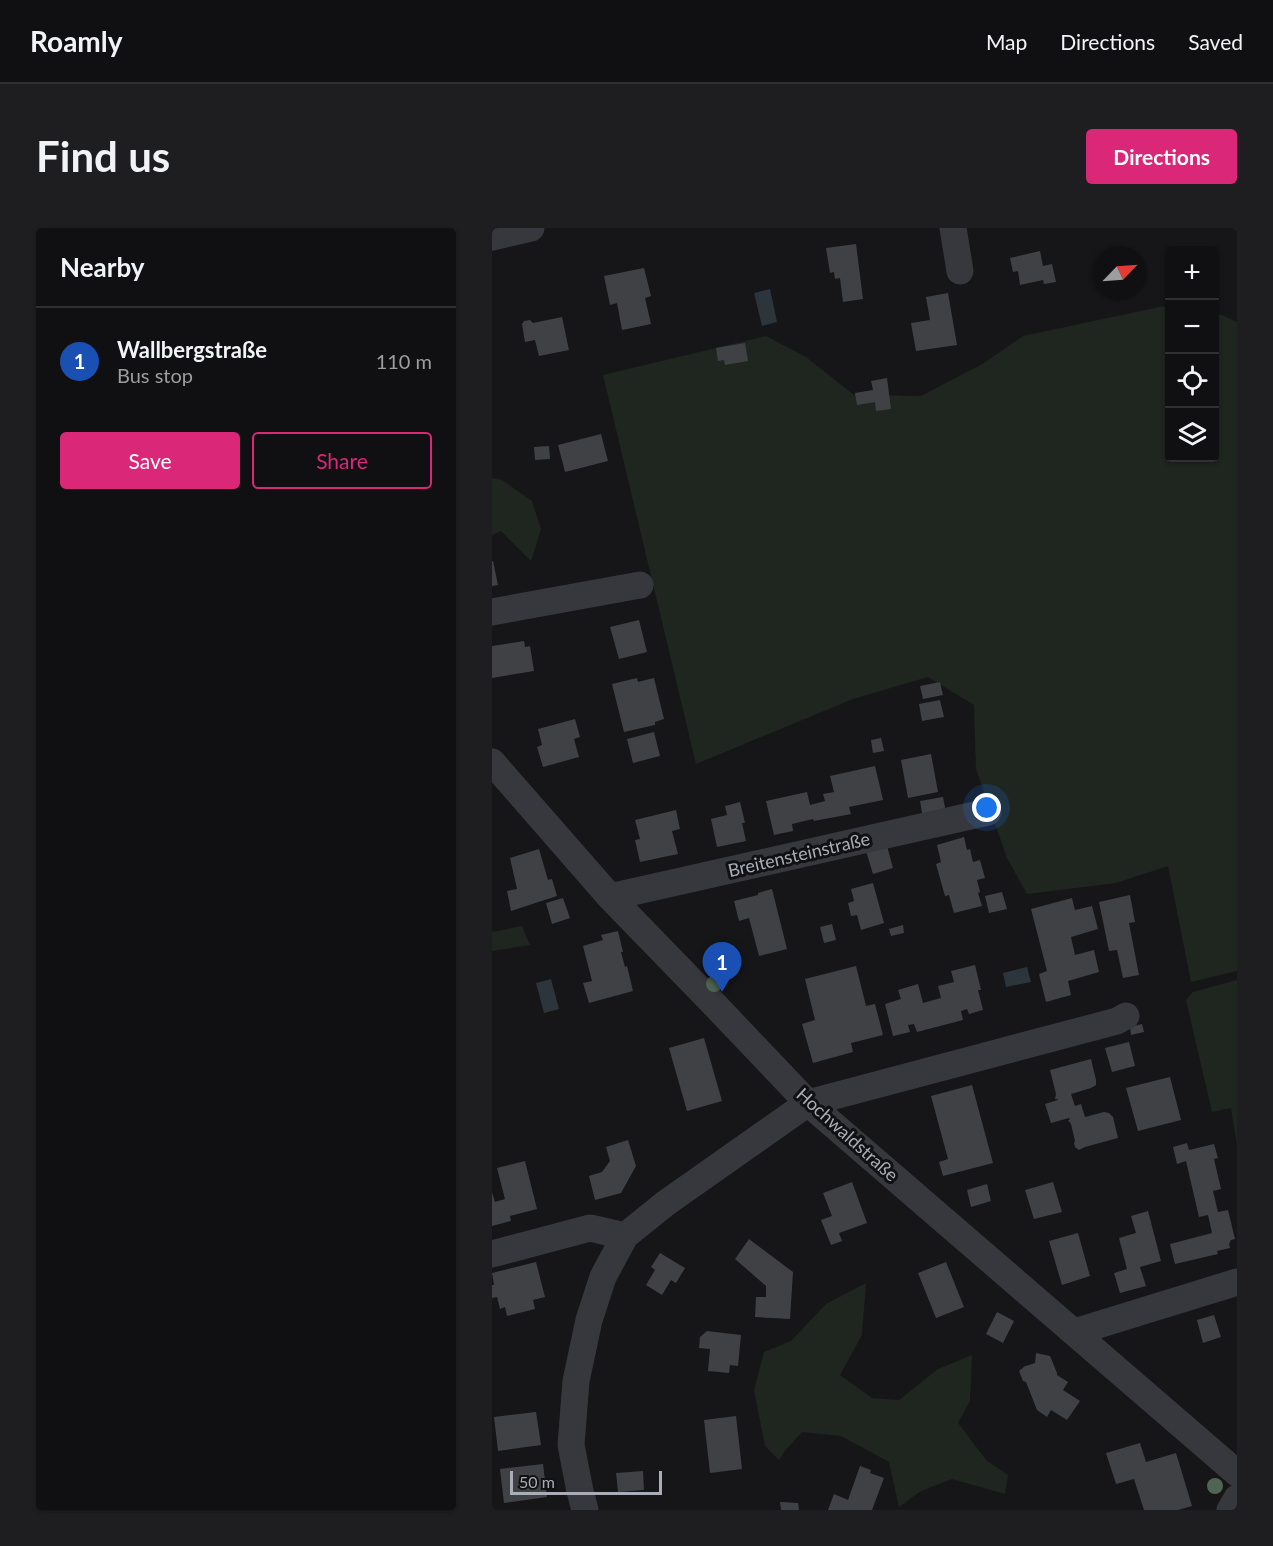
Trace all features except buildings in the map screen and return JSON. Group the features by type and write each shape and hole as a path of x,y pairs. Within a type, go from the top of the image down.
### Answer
{"street":[{"path":"492,237 531,228"},
{"path":"953,228 960,271"},
{"path":"492,612 640,585"},
{"name":"Hochwaldstraße","path":"492,762 610,897 808,1102 1237,1473"},
{"name":"Breitensteinstraße","path":"610,897 988,812"},
{"path":"585,1510 571,1445 576,1382 589,1320 603,1277 625,1236 666,1203 808,1102 1117,1021 1126,1016"},
{"path":"492,1254 590,1228 625,1236"},
{"path":"1075,1332 1237,1282"},
{"path":"1230,1510 1237,1498"}],"shaded area":[{"path":"770,289 777,322 762,326 754,293"},
{"path":"1165,306 1165,462 1219,462 1219,314 1237,322 1237,971 1191,982 1168,866 1116,883 1027,894 1007,858 976,769 974,705 928,677 853,699 696,764 603,375 766,336 806,357 854,395 921,396 984,363 1023,336"},
{"path":"492,478 502,480 532,501 541,529 531,561 501,531 492,535"},
{"path":"522,926 530,945 492,951 492,932"},
{"path":"1027,967 1031,982 1006,987 1003,973"},
{"path":"551,979 559,1009 544,1013 536,983"},
{"path":"1237,980 1237,1145 1231,1108 1212,1112 1186,1000 1193,992"},
{"path":"866,1283 862,1335 840,1375 872,1398 899,1400 938,1369 972,1355 970,1401 958,1423 987,1461 1008,1475 1005,1494 952,1479 921,1491 899,1507 889,1462 841,1436 802,1432 779,1460 765,1446 754,1390 764,1352 791,1341 826,1304"}],"place":[{"name":"Wallbergstraße","path":"722,992"}]}
